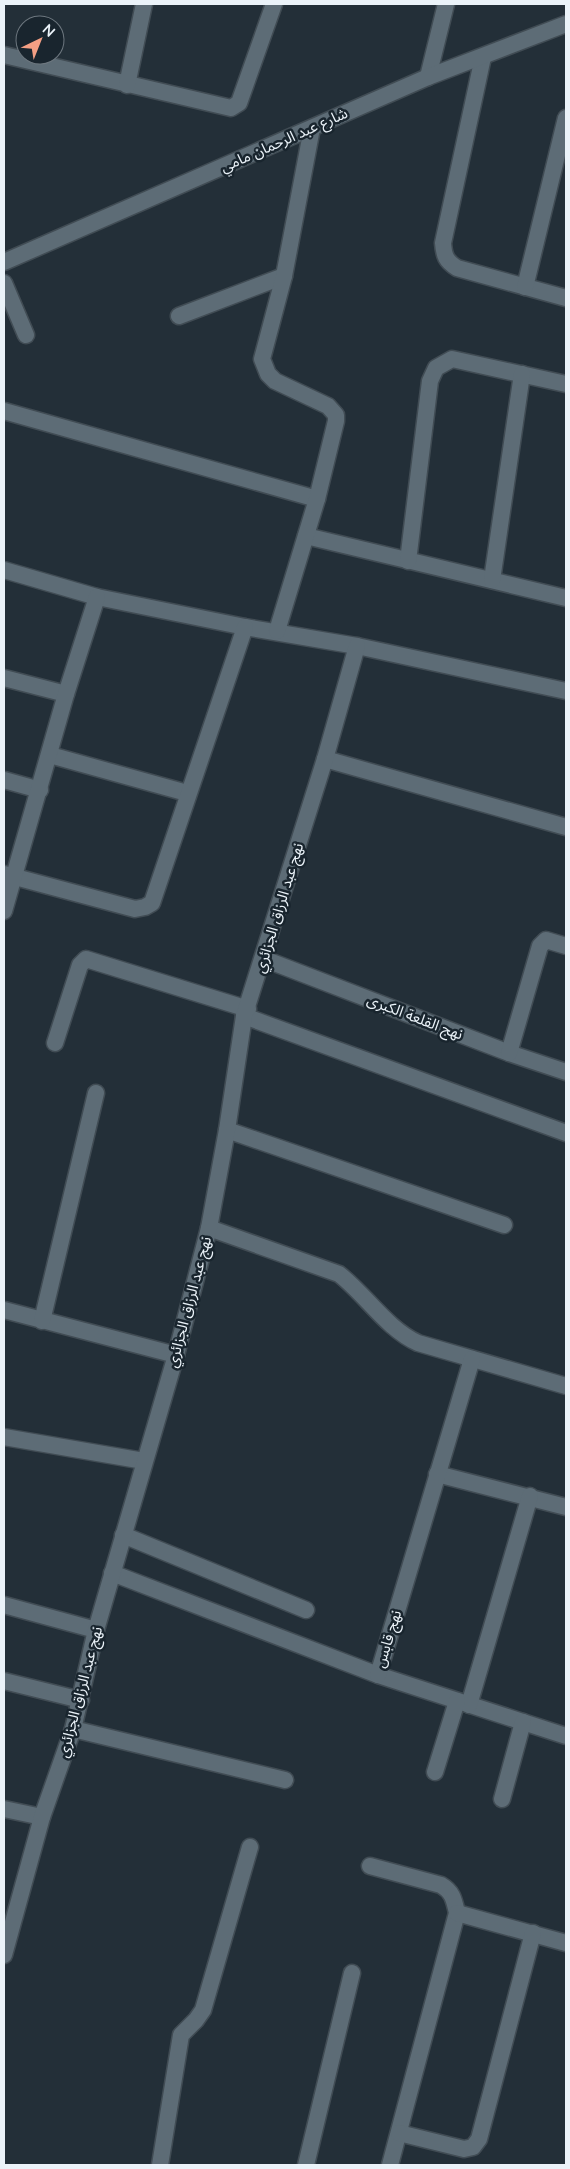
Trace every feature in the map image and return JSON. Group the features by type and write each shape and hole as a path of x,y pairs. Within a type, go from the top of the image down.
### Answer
{"street":[{"path":"127,85 144,4"},
{"path":"4,55 231,108 240,103 274,4"},
{"path":"428,77 446,4"},
{"name":"شارع عبد الرحمان مامي","path":"4,262 428,77 566,24"},
{"path":"483,57 443,243 443,254 447,262 457,268 566,298"},
{"path":"526,287 566,118"},
{"path":"277,631 306,536 336,421 336,415 328,406 275,381 268,374 262,359 284,276 312,128"},
{"path":"179,316 284,276"},
{"path":"4,283 26,335"},
{"path":"408,561 430,381 436,368 452,359 566,384"},
{"path":"492,580 522,374"},
{"path":"4,411 316,499"},
{"path":"306,536 566,598"},
{"path":"4,570 97,597 244,627 277,631 357,646 566,691"},
{"path":"4,911 8,875 40,790 66,694 97,597"},
{"path":"8,875 135,909 152,903 187,793 244,627"},
{"name":"نهج عبد الرزاق الجزائري","path":"4,1955 42,1817 73,1729 96,1630 176,1355 209,1228 246,1012 325,758 357,646"},
{"path":"4,678 66,694"},
{"path":"50,755 187,793"},
{"path":"325,758 566,827"},
{"path":"4,780 40,790"},
{"path":"509,1053 540,946 546,940 566,946"},
{"path":"55,1043 80,965 86,959 246,1012 566,1133"},
{"name":"نهج القلعة الكبرى","path":"264,959 509,1053 566,1072"},
{"path":"42,1321 96,1093"},
{"path":"227,1130 504,1225"},
{"path":"209,1228 339,1274 407,1338 472,1360 566,1386"},
{"path":"4,1310 176,1355"},
{"name":"نهج قابس","path":"112,1573 378,1675 472,1360"},
{"path":"4,1437 144,1461"},
{"path":"438,1474 530,1496 566,1507"},
{"path":"435,1772 463,1703 530,1496"},
{"path":"123,1535 306,1610"},
{"path":"4,1605 96,1630"},
{"path":"378,1675 566,1736"},
{"path":"4,1681 81,1700"},
{"path":"502,1799 523,1722"},
{"path":"73,1729 286,1780"},
{"path":"4,1809 42,1817"},
{"path":"160,2165 181,2035 203,2010 250,1846"},
{"path":"370,1866 441,1885 448,1889 453,1896 457,1913 390,2165"},
{"path":"457,1913 566,1943"},
{"path":"400,2133 464,2149 473,2146 479,2138 533,1933"},
{"path":"306,2165 352,1973"}]}
